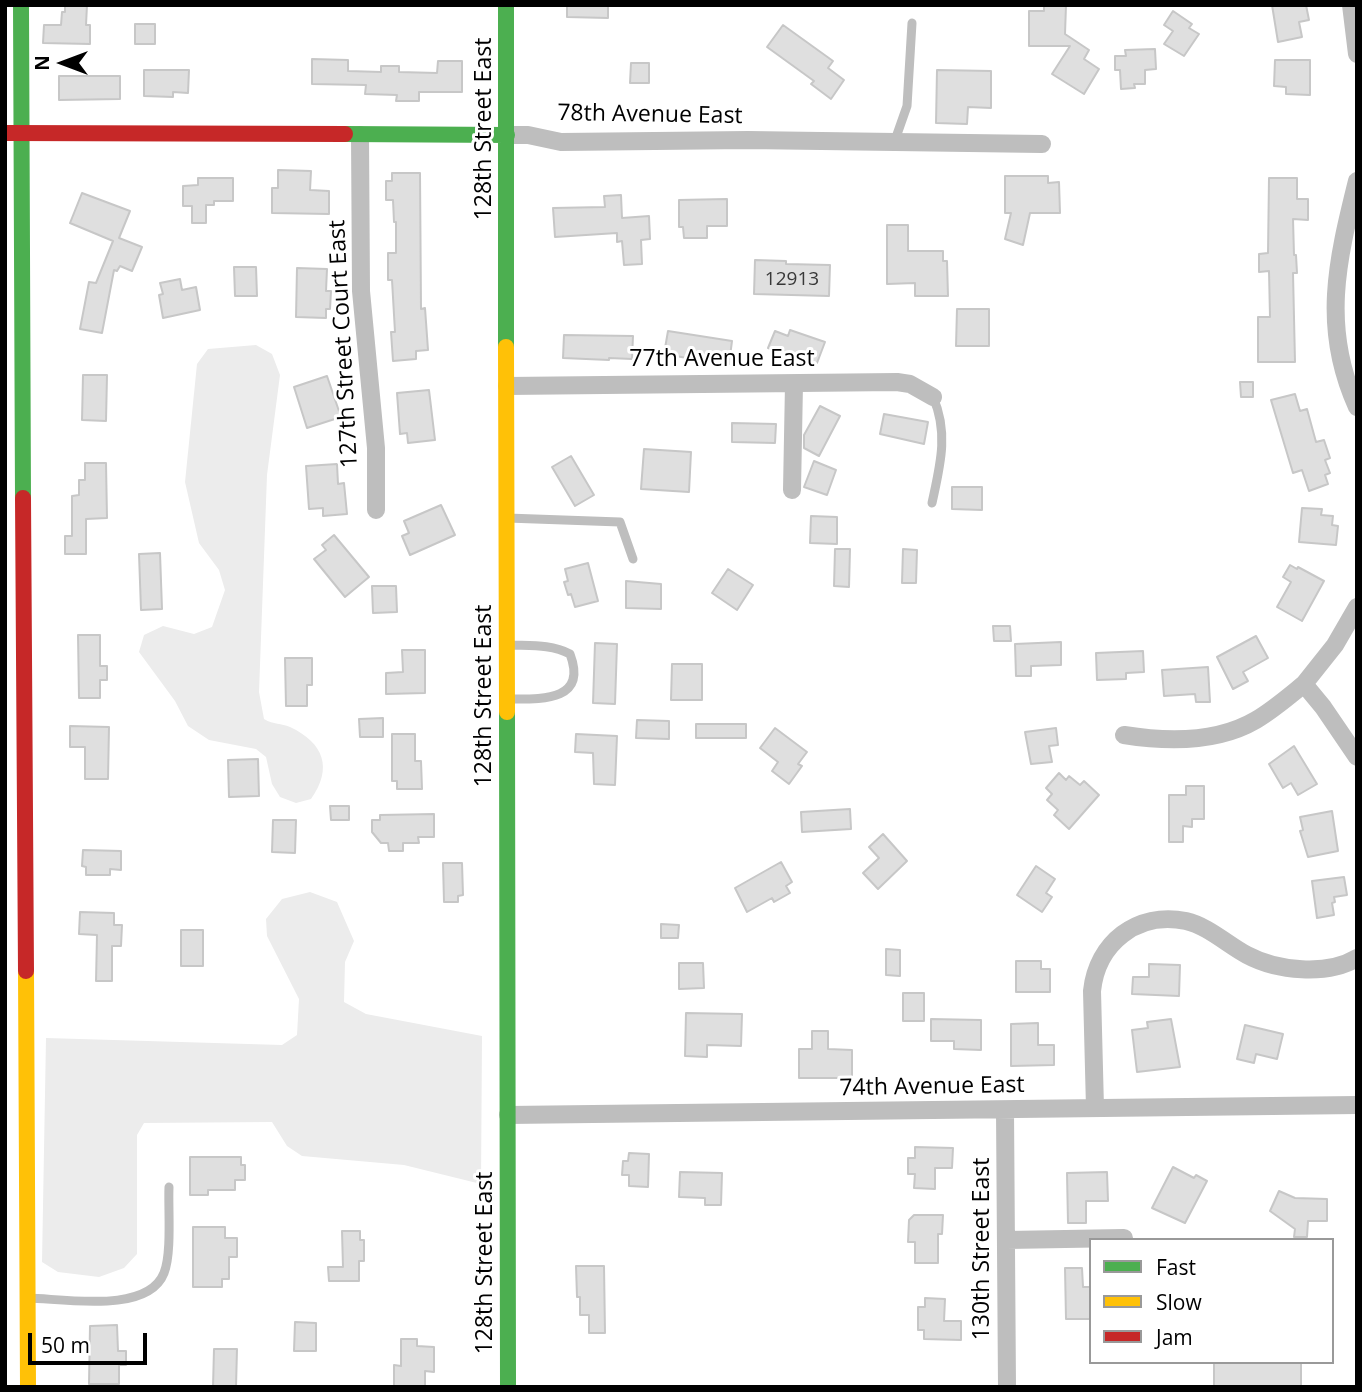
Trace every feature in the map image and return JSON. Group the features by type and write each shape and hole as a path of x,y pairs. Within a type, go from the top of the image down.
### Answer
{"street":[{"path":"21,5 13,133 28,1387"},
{"name":"128th Street East","path":"506,5 508,1387"},
{"path":"1351,5 1357,54"},
{"name":"78th Avenue East","path":"13,133 528,135 561,142 748,140 1042,144"},
{"name":"127th Street Court East","path":"360,135 361,291 376,448 376,510"},
{"path":"1357,181 1340,248 1335,285 1337,340 1348,388 1357,407"},
{"name":"77th Avenue East","path":"507,386 897,382 910,384 933,397"},
{"path":"792,490 794,384"},
{"path":"1124,735 1152,740 1203,739 1237,730 1270,712 1304,684 1335,645 1357,607"},
{"path":"1304,684 1357,757"},
{"path":"1095,1108 1092,991 1094,974 1110,945 1129,930 1163,919 1188,921 1249,956 1283,967 1314,969 1338,966 1357,958"},
{"name":"74th Avenue East","path":"508,1115 1357,1105"},
{"name":"130th Street East","path":"1005,1111 1007,1387"},
{"path":"1007,1240 1089,1239"}],"lane":[{"path":"894,143 907,106 912,23"},
{"path":"932,503 941,462 943,435 940,414 933,397"},
{"path":"506,518 620,522 633,559"},
{"path":"507,645 547,646 562,650 570,654 574,663 570,685 564,693 542,698 507,699"},
{"path":"27,1297 127,1300 152,1288 164,1275 167,1261 169,1186"}],"shaded area":[{"path":"256,345 272,354 280,375 267,475 259,692 264,719 302,733 322,757 323,767 318,788 311,799 296,803 280,797 272,784 266,757 256,749 209,740 188,726 175,701 139,652 144,635 163,626 194,634 212,627 225,590 219,570 199,543 185,482 197,364 208,349"},
{"path":"310,892 337,902 354,941 345,962 344,1002 366,1014 482,1036 481,1184 404,1165 302,1156 287,1146 272,1122 144,1123 137,1135 137,1254 124,1268 99,1277 58,1272 42,1262 46,1038 282,1045 297,1035 299,999 267,936 266,919 282,899"}],"building":[{"path":"65,5 87,5 86,25 90,25 90,44 43,43 44,25 61,25"},
{"path":"567,5 608,5 608,18 567,17"},
{"path":"1044,5 1066,5 1065,34 1089,50 1084,59 1099,69 1084,94 1052,74 1070,46 1029,46 1029,11 1044,11"},
{"path":"1272,5 1306,5 1309,20 1299,22 1302,37 1278,42"},
{"path":"1173,11 1192,24 1189,28 1199,34 1184,56 1164,44 1173,31 1164,25"},
{"path":"135,24 155,24 155,44 135,44"},
{"path":"783,25 833,61 828,68 844,80 831,99 811,84 814,81 767,47"},
{"path":"1155,49 1156,69 1145,70 1145,84 1134,84 1135,88 1121,89 1120,70 1115,70 1115,56 1126,56 1125,50"},
{"path":"312,59 348,60 348,71 381,72 381,66 399,66 399,72 437,73 438,61 462,61 462,92 419,92 419,101 396,101 397,95 365,94 366,85 312,84"},
{"path":"1275,60 1310,60 1310,95 1286,94 1286,87 1274,86"},
{"path":"631,63 649,63 649,83 630,83"},
{"path":"144,70 189,70 188,93 173,92 173,97 144,96"},
{"path":"937,70 991,71 991,108 968,107 967,124 936,123"},
{"path":"59,76 120,76 120,99 59,100"},
{"path":"278,170 311,171 310,190 329,191 329,214 272,213 272,188 278,188"},
{"path":"392,173 420,173 421,309 425,308 428,350 416,351 416,359 393,361 391,332 395,332 392,280 388,280 388,253 396,253 396,222 393,200 386,200 386,181 392,181"},
{"path":"1005,176 1048,176 1048,183 1059,182 1060,213 1030,213 1023,245 1005,239 1011,213 1005,213"},
{"path":"198,178 233,178 233,201 214,201 214,205 206,205 206,223 192,223 192,206 183,206 183,186 198,185"},
{"path":"1269,178 1297,178 1297,199 1308,199 1308,220 1293,219 1297,273 1293,273 1295,362 1258,362 1258,317 1270,317 1269,271 1259,272 1259,254 1268,253"},
{"path":"82,193 130,211 119,238 142,247 132,271 120,266 117,271 114,270 102,333 80,329 89,282 96,283 113,241 70,223"},
{"path":"621,195 622,218 649,216 650,239 641,240 642,264 624,265 622,241 617,242 617,233 555,237 553,208 605,207 604,196"},
{"path":"727,199 727,226 707,226 707,238 684,238 683,227 679,227 679,200"},
{"path":"887,225 908,225 908,251 943,251 943,261 947,261 948,296 915,296 915,283 887,284"},
{"path":"755,260 830,265 829,296 754,294"},
{"path":"234,267 256,267 257,296 235,296"},
{"path":"297,268 327,269 326,291 331,291 330,309 326,309 326,318 296,317"},
{"path":"180,279 182,290 196,287 200,310 163,318 160,283"},
{"path":"957,309 989,309 989,346 956,346"},
{"path":"790,330 825,342 817,363 808,360 805,366 794,362 795,358 768,348 775,331 788,336"},
{"path":"668,331 732,341 729,364 687,360 664,354"},
{"path":"564,335 633,336 632,359 563,358"},
{"path":"83,375 107,375 106,421 82,420"},
{"path":"327,376 341,417 307,428 294,387"},
{"path":"1240,382 1253,382 1253,397 1241,397"},
{"path":"429,390 435,440 408,443 407,433 400,434 397,393"},
{"path":"1295,394 1300,411 1307,409 1316,442 1324,440 1330,458 1325,460 1330,473 1325,475 1328,484 1309,491 1302,470 1293,473 1271,400"},
{"path":"820,406 840,416 819,456 804,448 804,435"},
{"path":"884,414 928,422 924,444 880,434"},
{"path":"732,423 776,424 775,443 732,442"},
{"path":"644,449 691,452 689,492 641,489"},
{"path":"571,456 594,495 575,506 552,467"},
{"path":"814,461 836,470 827,495 804,487"},
{"path":"85,463 106,463 107,518 86,519 86,554 65,554 65,536 72,536 72,496 79,495 79,480 85,480"},
{"path":"337,464 338,484 344,483 347,514 323,516 323,508 309,509 306,466"},
{"path":"952,487 982,487 982,510 952,509"},
{"path":"441,505 455,535 410,555 402,536 409,533 404,521"},
{"path":"1302,508 1322,509 1321,515 1333,516 1332,525 1338,526 1336,545 1299,542"},
{"path":"811,516 837,517 837,544 810,543"},
{"path":"334,535 369,577 345,597 314,559 326,550 322,545"},
{"path":"835,549 850,549 849,587 834,586"},
{"path":"903,549 917,550 916,583 902,583"},
{"path":"160,553 162,609 141,610 139,554"},
{"path":"588,563 598,601 575,607 564,582 568,581 565,569"},
{"path":"1290,565 1324,581 1302,621 1277,607 1291,582 1283,577"},
{"path":"728,569 753,585 737,610 712,593"},
{"path":"626,581 661,584 661,609 626,608"},
{"path":"372,586 396,586 397,612 373,613"},
{"path":"993,626 1010,626 1011,641 994,641"},
{"path":"78,635 100,635 100,666 107,666 107,680 100,680 100,698 79,698"},
{"path":"1256,636 1268,658 1243,672 1248,681 1233,689 1217,657"},
{"path":"1061,642 1061,665 1031,666 1031,676 1016,676 1015,644"},
{"path":"595,643 617,644 615,704 593,703"},
{"path":"402,650 425,650 425,693 386,694 386,673 403,672"},
{"path":"1143,651 1144,672 1126,673 1126,679 1097,680 1096,653"},
{"path":"285,658 312,658 312,685 307,685 307,706 286,706"},
{"path":"672,664 702,664 702,700 671,700"},
{"path":"1208,667 1210,702 1196,702 1195,694 1164,696 1162,670"},
{"path":"383,718 383,737 360,737 359,719"},
{"path":"637,720 669,721 669,739 636,738"},
{"path":"696,724 746,724 746,738 696,738"},
{"path":"70,726 109,727 108,779 85,779 85,747 70,747"},
{"path":"775,728 807,752 798,764 802,766 789,784 772,771 778,762 760,748"},
{"path":"1056,728 1058,745 1049,746 1052,762 1031,764 1025,732"},
{"path":"392,734 415,734 415,761 421,761 422,789 397,789 397,781 392,781"},
{"path":"576,734 617,736 615,785 594,784 593,753 575,752"},
{"path":"1294,746 1317,784 1298,795 1291,783 1283,788 1269,764"},
{"path":"258,759 259,796 229,797 228,760"},
{"path":"1059,773 1066,780 1069,776 1080,785 1084,781 1099,795 1069,829 1054,815 1058,810 1047,800 1052,794 1046,788"},
{"path":"1186,786 1204,786 1204,819 1192,819 1192,827 1183,826 1183,842 1169,842 1169,795 1186,795"},
{"path":"330,806 349,806 349,820 331,820"},
{"path":"850,809 851,829 802,832 801,812"},
{"path":"1332,811 1338,851 1308,857 1300,831 1303,830 1300,817"},
{"path":"434,814 434,837 418,837 419,843 403,843 403,851 389,851 388,843 381,843 372,832 372,820 380,820 380,815"},
{"path":"273,820 296,820 295,853 272,852"},
{"path":"883,834 907,861 878,889 863,873 879,858 869,847"},
{"path":"83,850 121,851 121,870 110,869 110,875 86,875 86,867 82,866"},
{"path":"781,862 792,882 786,886 790,893 774,902 772,898 747,912 735,888"},
{"path":"443,863 462,863 463,895 458,896 458,902 444,902"},
{"path":"1036,866 1055,879 1046,893 1052,897 1042,912 1017,895"},
{"path":"1344,877 1347,895 1334,897 1334,915 1317,918 1312,881"},
{"path":"80,912 114,913 114,925 122,925 121,946 112,946 112,981 96,981 97,935 79,934"},
{"path":"661,924 679,925 678,938 661,938"},
{"path":"181,930 203,930 203,966 181,966"},
{"path":"886,949 900,950 900,976 886,975"},
{"path":"1016,961 1041,961 1041,969 1050,969 1050,992 1016,992"},
{"path":"679,963 703,963 704,988 679,989"},
{"path":"1149,964 1180,965 1179,996 1132,994 1133,977 1149,977"},
{"path":"903,993 924,993 924,1021 903,1021"},
{"path":"686,1013 742,1014 741,1046 707,1045 707,1057 685,1056"},
{"path":"931,1019 981,1020 981,1050 954,1049 954,1041 931,1041"},
{"path":"1171,1019 1180,1067 1137,1072 1132,1030 1148,1028 1147,1022"},
{"path":"1038,1023 1038,1045 1054,1045 1054,1065 1011,1066 1011,1024"},
{"path":"1245,1025 1283,1034 1277,1059 1256,1054 1254,1063 1237,1059"},
{"path":"812,1031 828,1031 828,1049 852,1050 852,1078 799,1078 799,1049 812,1049"},
{"path":"915,1147 953,1148 952,1168 935,1168 935,1189 914,1188 915,1174 908,1174 908,1158 915,1158"},
{"path":"629,1153 649,1154 648,1187 629,1186 629,1175 622,1175 623,1161 628,1161"},
{"path":"190,1157 241,1157 241,1165 245,1165 245,1180 235,1180 235,1190 208,1190 208,1195 190,1195"},
{"path":"1173,1167 1194,1178 1196,1175 1207,1181 1185,1223 1152,1208"},
{"path":"680,1172 722,1173 721,1205 705,1205 705,1198 679,1197"},
{"path":"1107,1172 1108,1201 1086,1201 1086,1223 1068,1223 1067,1173"},
{"path":"1279,1191 1295,1198 1327,1199 1327,1221 1308,1221 1307,1237 1294,1237 1295,1229 1270,1211"},
{"path":"914,1215 943,1215 942,1234 938,1234 938,1263 915,1263 915,1242 908,1242 909,1220"},
{"path":"193,1227 225,1227 225,1238 237,1238 237,1257 229,1257 229,1279 222,1279 222,1287 193,1287"},
{"path":"342,1231 360,1231 360,1240 364,1240 364,1261 359,1261 359,1281 329,1281 328,1267 343,1267"},
{"path":"576,1266 604,1266 605,1333 589,1333 589,1315 580,1315"},
{"path":"1065,1268 1082,1268 1083,1287 1089,1287 1089,1319 1066,1319"},
{"path":"925,1298 945,1299 944,1321 961,1321 961,1340 924,1339 924,1330 918,1330 918,1307 925,1307"},
{"path":"295,1322 316,1323 316,1351 294,1351"},
{"path":"117,1325 118,1351 126,1351 126,1365 119,1365 119,1384 89,1384 90,1326"},
{"path":"401,1339 417,1339 417,1346 434,1347 434,1372 425,1371 425,1387 394,1387 394,1365 401,1366"},
{"path":"214,1349 237,1349 236,1387 213,1387"},
{"path":"1214,1364 1301,1364 1301,1387 1214,1387"}],"traffic: fast":[{"path":"21,5 23,498"},
{"path":"506,5 506,347"},
{"path":"345,134 507,135"},
{"path":"507,712 508,1387"}],"traffic: slow":[{"path":"506,347 507,712"},
{"path":"26,971 28,1387"}],"traffic: jam":[{"path":"7,133 345,134"},
{"path":"23,498 26,971"}]}
